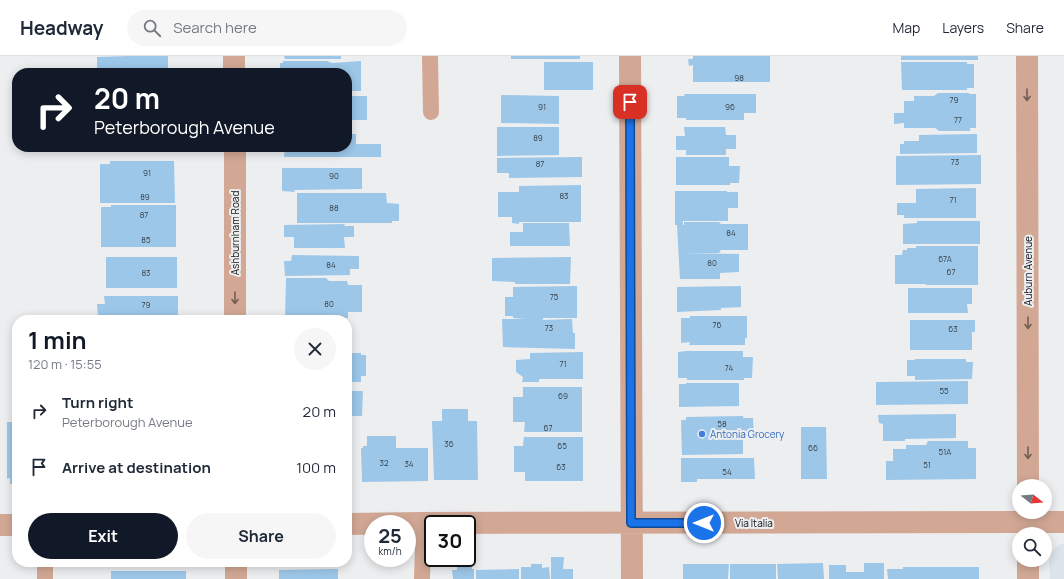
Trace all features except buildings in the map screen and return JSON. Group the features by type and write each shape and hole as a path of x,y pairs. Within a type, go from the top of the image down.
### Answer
{"street":[{"path":"234,56 234,68"},
{"path":"630,56 632,579"},
{"name":"Auburn Avenue","path":"1027,56 1028,479"},
{"name":"Ashburnham Road","path":"235,152 235,315"},
{"name":"Via Italia","path":"352,524 1064,522"},
{"path":"0,525 12,525"},
{"path":"236,567 236,579"},
{"path":"1028,567 1028,579"}],"lane":[{"path":"430,56 431,112"},
{"path":"421,523 423,543 422,579"},
{"path":"45,579 46,567"}],"shaded area":[{"path":"1061,544 1064,544 1064,579 1050,579 1049,567 1052,567 1052,552 1055,548"}],"place":[{"name":"Antonia Grocery","path":"702,434"}],"route":[{"path":"630,102 631,523 704,523"}]}
